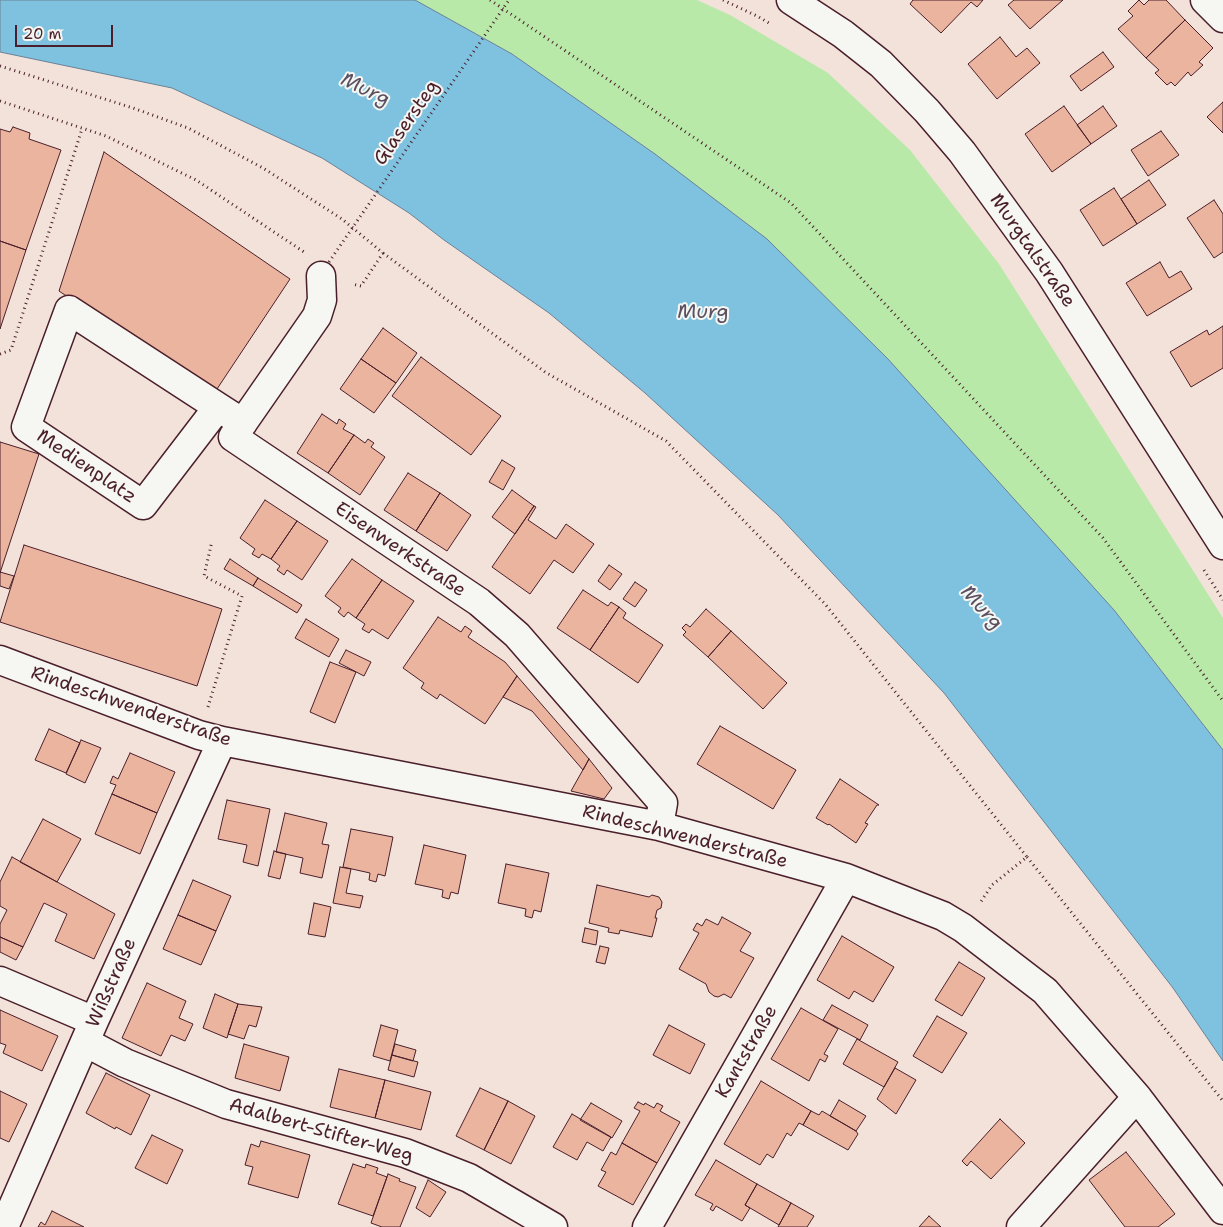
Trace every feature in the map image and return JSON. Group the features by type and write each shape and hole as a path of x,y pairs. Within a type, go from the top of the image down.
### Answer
{"street":[{"name":"Murgtalstraße","path":"791,0 843,34 886,69 927,111 962,152 1049,272 1223,545"},
{"path":"1205,0 1223,18"},
{"name":"Eisenwerkstraße","path":"325,269 322,300 317,316 232,437 479,602 517,635 662,803 659,826"},
{"name":"Medienplatz","path":"218,407 143,506 26,427 69,310 243,423"},
{"name":"Rindeschwenderstraße","path":"0,660 211,738 659,826 846,878 943,916 963,928 1045,991 1138,1096 1223,1210"},
{"name":"Wißstraße","path":"4,1227 90,1032 211,738"},
{"name":"Kantstraße","path":"647,1227 846,878"},
{"name":"Adalbert-Stifter-Weg","path":"0,981 90,1032 125,1063 226,1104 405,1153 469,1178 553,1227"},
{"path":"1021,1227 1138,1096"}],"path":[{"path":"490,0 791,203 1103,538 1223,701"},
{"name":"Glasersteg","path":"325,269 509,0"},
{"path":"723,0 774,26"},
{"path":"0,66 133,108 188,128 263,168 342,219 383,253 545,372 666,441 825,604 1223,1101"},
{"path":"0,101 106,136 196,180 308,255 325,269 361,286 383,253"},
{"path":"0,354 10,350 82,128"},
{"path":"211,738 242,596 204,576 212,541"},
{"path":"1204,568 1223,600"},
{"path":"963,928 992,885 1027,857"}],"green space":[{"path":"415,0 697,0 730,15 828,73 910,150 999,264 1223,618 1223,750 1114,610 655,154 512,54"}],"water":[{"name":"Murg","path":"0,0 415,0 512,54 655,154 767,239 888,359 1114,610 1223,750 1223,1061 1173,988 944,693 778,515 645,393 549,313 444,240 409,213 322,158 172,88 0,52"}],"building":[{"path":"913,0 983,0 977,7 971,2 941,33 910,4"},
{"path":"1014,0 1063,0 1030,29 1008,5"},
{"path":"1139,0 1144,5 1149,0 1166,0 1185,20 1146,58 1118,29 1133,16 1128,11"},
{"path":"1185,20 1213,48 1199,62 1203,65 1191,76 1188,72 1175,86 1171,82 1167,85 1155,73 1159,70 1146,58"},
{"path":"1000,37 1016,57 1027,48 1040,63 997,99 968,64"},
{"path":"1103,52 1114,67 1081,91 1070,76"},
{"path":"1223,102 1223,133 1207,117"},
{"path":"1064,106 1091,144 1052,172 1025,134"},
{"path":"1103,106 1117,126 1091,144 1077,125"},
{"path":"13,127 30,133 29,139 61,150 26,250 0,241 0,129 10,132"},
{"path":"1161,131 1179,155 1148,176 1131,150"},
{"path":"104,152 290,279 213,395 59,291"},
{"path":"1149,180 1166,205 1137,224 1121,199"},
{"path":"1114,188 1137,224 1103,246 1080,210"},
{"path":"1214,200 1223,214 1223,252 1214,258 1187,218"},
{"path":"0,241 26,250 0,329"},
{"path":"1160,262 1169,278 1181,271 1192,289 1147,316 1126,283"},
{"path":"1223,326 1223,368 1191,387 1170,352 1207,330 1209,335"},
{"path":"383,328 417,353 396,383 361,359"},
{"path":"421,357 501,416 471,455 392,396"},
{"path":"361,359 396,383 374,413 340,389"},
{"path":"322,414 337,424 339,419 346,424 343,429 354,435 328,473 297,453"},
{"path":"354,435 365,443 368,439 374,443 371,447 385,457 360,495 328,473"},
{"path":"0,442 39,454 0,573"},
{"path":"502,460 515,468 503,490 489,482"},
{"path":"408,473 440,493 416,531 384,510"},
{"path":"512,490 534,506 515,534 492,517"},
{"path":"440,493 471,515 447,551 416,531"},
{"path":"265,500 297,521 271,559 262,554 259,558 252,554 255,549 240,538"},
{"path":"534,506 536,507 528,520 556,539 566,524 594,544 573,573 554,560 530,594 492,567"},
{"path":"297,521 328,541 302,580 287,570 284,575 277,570 280,566 271,559"},
{"path":"24,545 222,609 197,686 0,622"},
{"path":"230,559 258,578 253,586 224,569"},
{"path":"352,559 382,580 356,618 348,612 344,617 338,612 341,608 325,596"},
{"path":"609,565 622,574 610,590 598,581"},
{"path":"0,572 14,576 9,589 0,586"},
{"path":"258,578 302,605 297,613 253,586"},
{"path":"382,580 414,601 388,639 372,629 369,633 362,629 365,624 356,618"},
{"path":"635,582 647,590 635,607 623,599"},
{"path":"583,590 608,606 611,602 619,607 590,650 557,628"},
{"path":"619,607 626,613 623,618 663,645 638,683 590,650"},
{"path":"706,609 731,631 708,657 683,635 686,632 682,628 686,624 690,627"},
{"path":"438,617 461,632 465,626 472,631 468,637 505,662 517,676 485,724 440,694 437,699 421,688 424,683 403,668"},
{"path":"306,619 339,639 329,657 295,638"},
{"path":"731,631 787,683 763,709 708,657"},
{"path":"346,650 371,662 364,676 339,663"},
{"path":"330,662 356,672 335,723 310,712"},
{"path":"517,676 589,759 583,770 532,711 503,697"},
{"path":"720,726 796,770 773,809 697,764"},
{"path":"49,729 80,743 66,773 35,760"},
{"path":"81,740 101,748 85,783 66,774"},
{"path":"130,753 175,772 157,813 112,794 116,785 110,783 113,776 118,779"},
{"path":"589,759 612,788 604,799 571,791"},
{"path":"840,779 879,805 877,805 865,823 868,824 856,843 829,824 816,818"},
{"path":"112,794 157,813 140,854 95,834"},
{"path":"227,800 270,809 258,866 243,862 247,845 218,839"},
{"path":"285,813 327,823 322,844 329,845 322,878 300,873 303,858 276,852"},
{"path":"43,819 81,839 57,882 20,862"},
{"path":"351,829 393,837 385,876 378,874 376,882 369,880 370,873 343,867"},
{"path":"424,845 466,855 458,894 451,892 449,899 442,897 443,890 415,884"},
{"path":"274,851 286,854 280,879 268,876"},
{"path":"12,857 115,914 94,959 55,941 67,914 44,903 23,947 0,937 0,924 7,910 0,906 0,882"},
{"path":"506,864 549,873 541,912 534,910 532,918 525,916 526,909 498,903"},
{"path":"340,867 351,869 346,893 363,896 360,908 333,903"},
{"path":"193,880 231,896 216,931 178,915"},
{"path":"597,885 649,897 652,895 659,897 662,902 661,908 657,910 652,937 620,930 619,934 608,932 609,928 589,923"},
{"path":"314,903 331,907 325,937 308,934"},
{"path":"178,915 216,931 201,965 163,949"},
{"path":"722,917 751,933 740,951 754,958 731,998 724,994 718,997 714,996 709,992 706,984 679,969 699,933 693,930 697,923 702,926 706,919 718,925"},
{"path":"585,928 598,931 596,945 582,942"},
{"path":"842,936 894,967 873,1002 854,991 849,999 817,980"},
{"path":"0,937 23,947 16,960 0,952"},
{"path":"600,946 609,948 605,964 596,962"},
{"path":"959,962 985,978 962,1016 935,1000"},
{"path":"147,983 186,1001 179,1018 193,1024 185,1041 171,1035 161,1056 122,1038"},
{"path":"215,994 238,1004 227,1038 203,1028"},
{"path":"238,1004 262,1007 256,1027 249,1025 244,1039 228,1034"},
{"path":"832,1005 868,1025 860,1040 823,1020"},
{"path":"801,1008 838,1029 824,1054 828,1056 825,1062 820,1059 809,1081 771,1059"},
{"path":"0,1010 58,1036 42,1071 3,1053 6,1045 0,1043"},
{"path":"937,1016 967,1033 942,1073 913,1056"},
{"path":"381,1025 398,1030 390,1061 373,1056"},
{"path":"669,1025 705,1044 690,1074 653,1055"},
{"path":"857,1039 898,1062 884,1087 843,1064"},
{"path":"244,1044 289,1057 280,1091 235,1078"},
{"path":"395,1044 416,1050 413,1061 392,1055"},
{"path":"392,1055 418,1062 414,1077 388,1070"},
{"path":"895,1068 916,1080 896,1114 877,1099"},
{"path":"339,1069 385,1080 375,1118 330,1107"},
{"path":"106,1073 150,1095 131,1135 116,1127 115,1129 86,1113"},
{"path":"385,1080 431,1092 421,1130 375,1118"},
{"path":"761,1081 811,1111 803,1125 799,1123 791,1136 787,1133 773,1158 767,1154 760,1165 724,1144"},
{"path":"480,1088 508,1101 484,1150 456,1136"},
{"path":"0,1091 27,1104 9,1142 0,1138"},
{"path":"839,1100 866,1116 856,1131 830,1116"},
{"path":"508,1101 535,1116 511,1164 484,1150"},
{"path":"638,1102 644,1105 645,1103 654,1108 657,1103 663,1106 660,1111 680,1122 657,1163 622,1143 640,1111 634,1108"},
{"path":"591,1103 622,1121 612,1138 580,1120"},
{"path":"811,1111 819,1115 822,1111 856,1131 858,1134 848,1150 803,1125"},
{"path":"572,1114 611,1137 603,1151 587,1142 577,1160 553,1147"},
{"path":"1000,1119 1025,1143 991,1179 971,1161 967,1166 962,1161"},
{"path":"152,1135 183,1150 167,1184 135,1168"},
{"path":"261,1141 310,1155 298,1198 248,1184 253,1167 245,1165 251,1144 259,1147"},
{"path":"622,1143 657,1163 633,1205 598,1186 606,1172 601,1170 611,1152 616,1155"},
{"path":"1126,1152 1175,1214 1158,1227 1125,1227 1089,1180"},
{"path":"716,1160 757,1184 745,1205 750,1208 742,1221 716,1206 713,1211 710,1209 713,1204 695,1195"},
{"path":"353,1164 365,1168 366,1164 378,1168 376,1173 387,1177 373,1216 338,1204"},
{"path":"388,1174 400,1179 399,1181 416,1187 400,1227 382,1227 371,1223"},
{"path":"428,1180 446,1192 430,1217 416,1208"},
{"path":"757,1184 791,1203 779,1225 745,1205"},
{"path":"791,1203 814,1216 807,1227 778,1227"},
{"path":"52,1211 84,1227 38,1227 41,1222 45,1225"},
{"path":"929,1216 941,1227 919,1227"}]}
